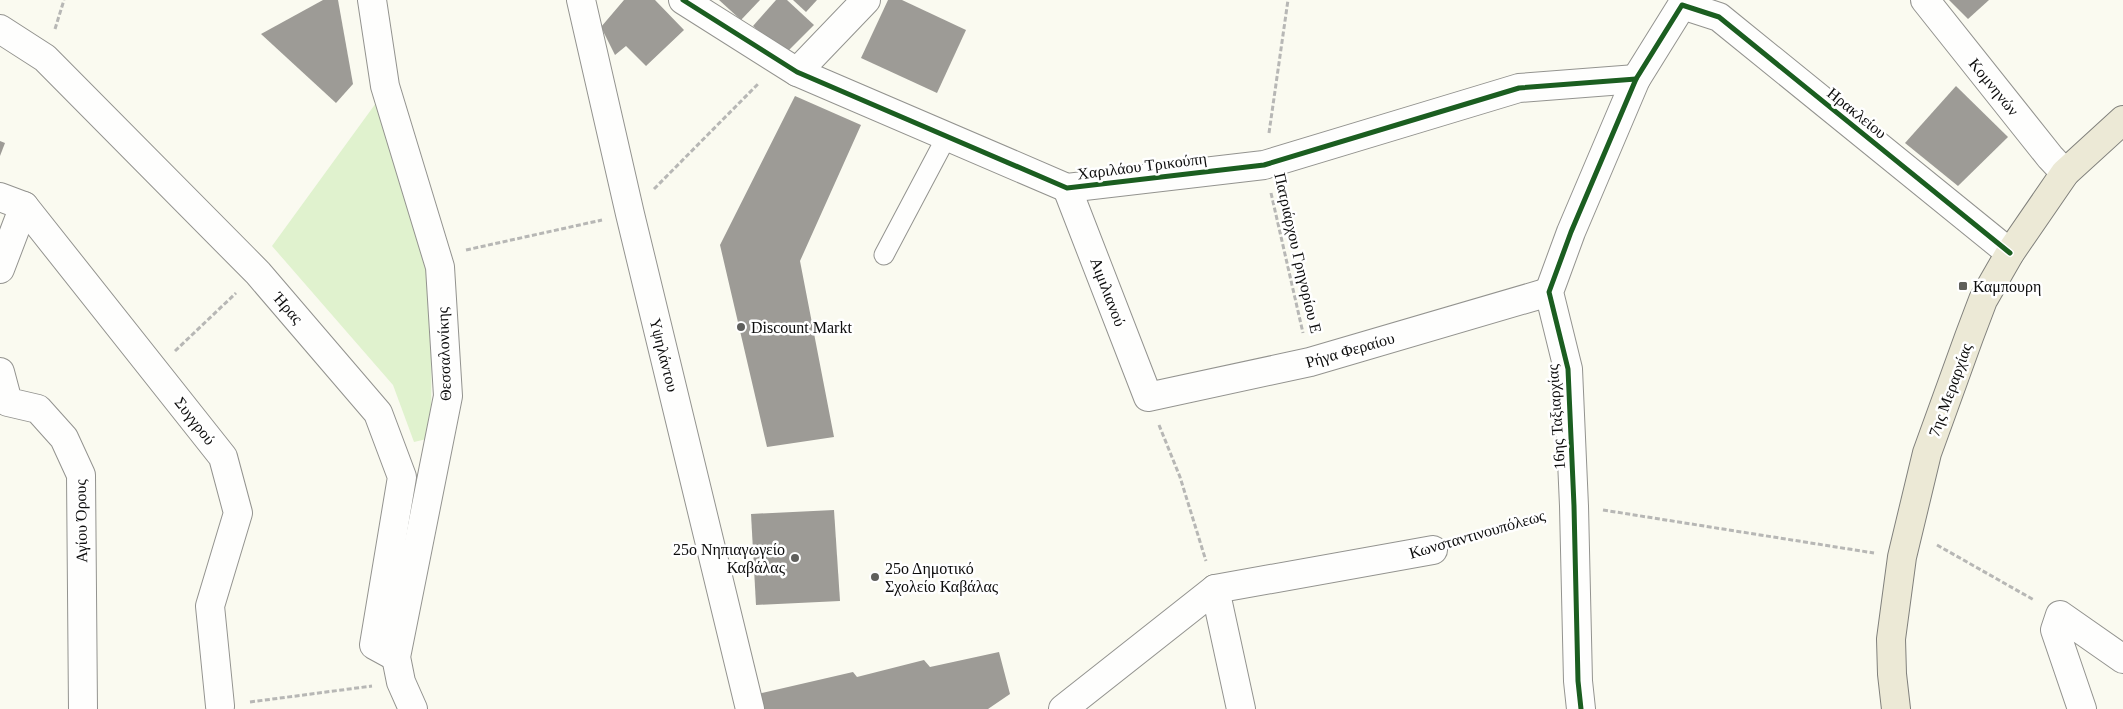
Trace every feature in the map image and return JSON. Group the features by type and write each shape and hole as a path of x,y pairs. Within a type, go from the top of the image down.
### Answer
{"main road":[{"name":"7ης Μεραρχίας","path":"1896,709 1891,639 1902,557 1908,528 1927,453 1983,300 2010,253 2065,173 2123,120"}],"street":[{"name":"Θεσσαλονίκης","path":"372,0 385,86 440,267 448,396 398,669"},
{"name":"Υψηλάντου","path":"581,0 630,214 750,709"},
{"name":"Χαριλάου Τρικούπη","path":"683,0 797,72 1067,188 1264,165 1519,88 1636,79"},
{"path":"797,72 866,0"},
{"name":"Κομνηνών","path":"1925,0 2050,157 2065,173"},
{"name":"Ηρακλείου","path":"1636,79 1682,4 1719,17 2010,253"},
{"name":"Ήρας","path":"0,30 45,58 258,273 378,413 402,477 374,646 398,669"},
{"path":"1549,292 1571,232 1636,79"},
{"name":"Αιμιλιανού","path":"1067,188 1148,397"},
{"path":"0,269 12,201"},
{"name":"Συγγρού","path":"12,201 155,370 223,457 238,513 210,606 220,706"},
{"name":"Ρήγα Φεραίου","path":"1148,397 1310,362 1549,292"},
{"name":"16ης Ταξιαρχίας","path":"1549,292 1568,369 1574,506 1578,681 1581,709"},
{"name":"Αγίου Όρους","path":"0,372 4,405 38,409 64,438 81,475 83,709"},
{"name":"Κωνσταντινουπόλεως","path":"1063,709 1215,589 1433,550"},
{"path":"1215,589 1241,709"},
{"path":"2082,709 2055,630 2060,615 2123,659"},
{"path":"398,669 413,709"}],"lane":[{"path":"884,255 947,136"}],"path":[{"path":"155,370 258,273"},
{"path":"1148,397 1180,477 1215,589"},
{"path":"1908,528 2060,615"},
{"path":"220,706 398,669"}],"green space":[{"path":"376,103 432,291 431,438 414,442 393,385 272,246"}],"building":[{"path":"323,0 338,0 353,84 336,103 261,34"},
{"path":"624,0 655,0 684,30 646,66 626,46 615,55 601,27"},
{"path":"719,0 760,0 741,20"},
{"path":"776,0 787,0 814,25 785,54 753,26"},
{"path":"793,0 817,0 806,12"},
{"path":"888,0 902,0 966,30 937,93 861,58"},
{"path":"1949,0 1989,0 1968,19"},
{"path":"1956,86 2008,137 1958,186 1905,143"},
{"path":"795,96 861,125 800,261 834,437 767,447 720,245"},
{"path":"0,141 5,143 0,156"},
{"name":"25ο Νηπιαγωγείο Καβάλας","path":"834,510 840,601 756,605 751,514"},
{"path":"999,652 1010,694 988,709 752,709 749,696 853,672 857,677 924,660 930,667"}],"cycle path":[{"path":"683,0 797,72 1067,188 1264,165 1519,88 1636,79"},
{"path":"1581,709 1578,681 1574,506 1568,369 1549,292 1571,232 1636,79 1682,5 1719,17 2010,253"}],"place":[{"name":"Καμπουρη","path":"1963,286"},
{"name":"Discount Markt","path":"741,327"},
{"name":"25ο Νηπιαγωγείο Καβάλας","path":"795,558"},
{"name":"25ο Δημοτικό Σχολείο Καβάλας","path":"875,577"}]}
